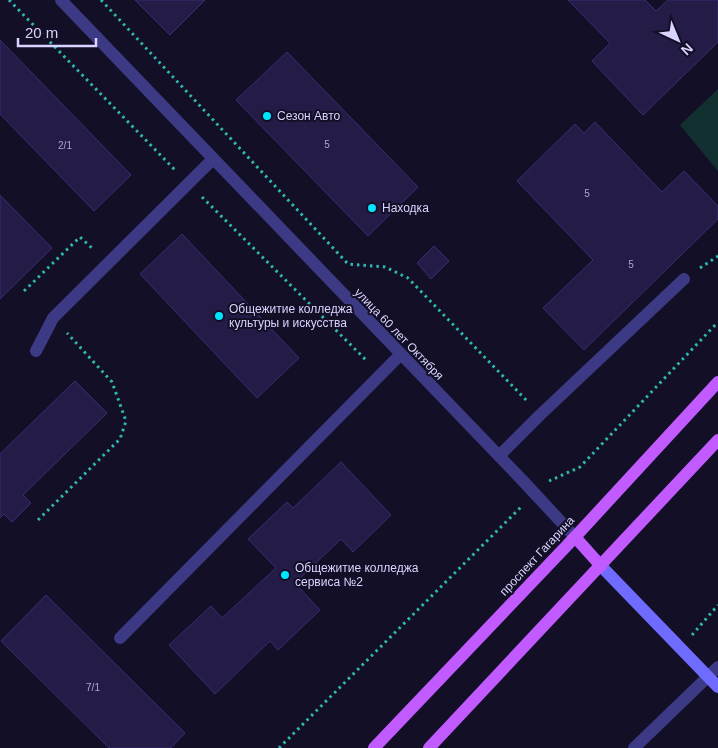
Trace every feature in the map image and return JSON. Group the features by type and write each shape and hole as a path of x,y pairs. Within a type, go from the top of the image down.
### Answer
{"main road":[{"name":"проспект Гагарина","path":"374,748 718,382"},
{"path":"429,748 718,440"},
{"name":"улица 60 лет Октября","path":"574,537 718,687"}],"street":[{"name":"улица 60 лет Октября","path":"60,0 499,456 574,537"},
{"path":"36,351 52,318 213,159"},
{"path":"499,456 684,279"},
{"path":"120,638 400,355"},
{"path":"634,748 718,667"}],"path":[{"path":"101,0 348,264 385,267 408,278 540,415"},
{"path":"24,291 80,237 99,255"},
{"path":"38,520 120,439 126,421 112,382 52,318"},
{"path":"279,748 535,494 552,479 580,466 718,322"},
{"path":"681,649 717,605"}],"green space":[{"path":"718,89 718,171 680,125"}],"building":[{"path":"135,0 205,0 170,35"},
{"path":"568,0 645,0 656,11 668,0 718,0 718,42 643,115 592,61 610,43"},
{"path":"0,40 131,175 94,211 0,114"},
{"path":"287,52 418,187 368,236 236,100"},
{"path":"595,122 662,192 684,171 718,206 718,219 584,350 543,308 593,260 517,181 575,124 584,133"},
{"path":"0,195 52,248 0,299"},
{"name":"Общежитие колледжа культуры и искусства","path":"182,234 299,358 257,398 140,274"},
{"path":"434,246 449,261 431,279 417,263"},
{"path":"75,381 107,413 23,495 31,503 12,522 4,514 0,518 0,454"},
{"name":"Общежитие колледжа сервиса №2","path":"341,462 391,515 353,552 341,539 295,583 320,610 278,650 270,641 215,694 169,645 211,606 222,618 276,568 248,539 287,502 293,508"},
{"path":"46,595 185,733 171,748 109,748 1,641"}],"place":[{"name":"Сезон Авто","path":"267,116"},
{"name":"Находка","path":"372,208"},
{"name":"Общежитие колледжа культуры и искусства","path":"219,316"},
{"name":"Общежитие колледжа сервиса №2","path":"285,575"}]}
